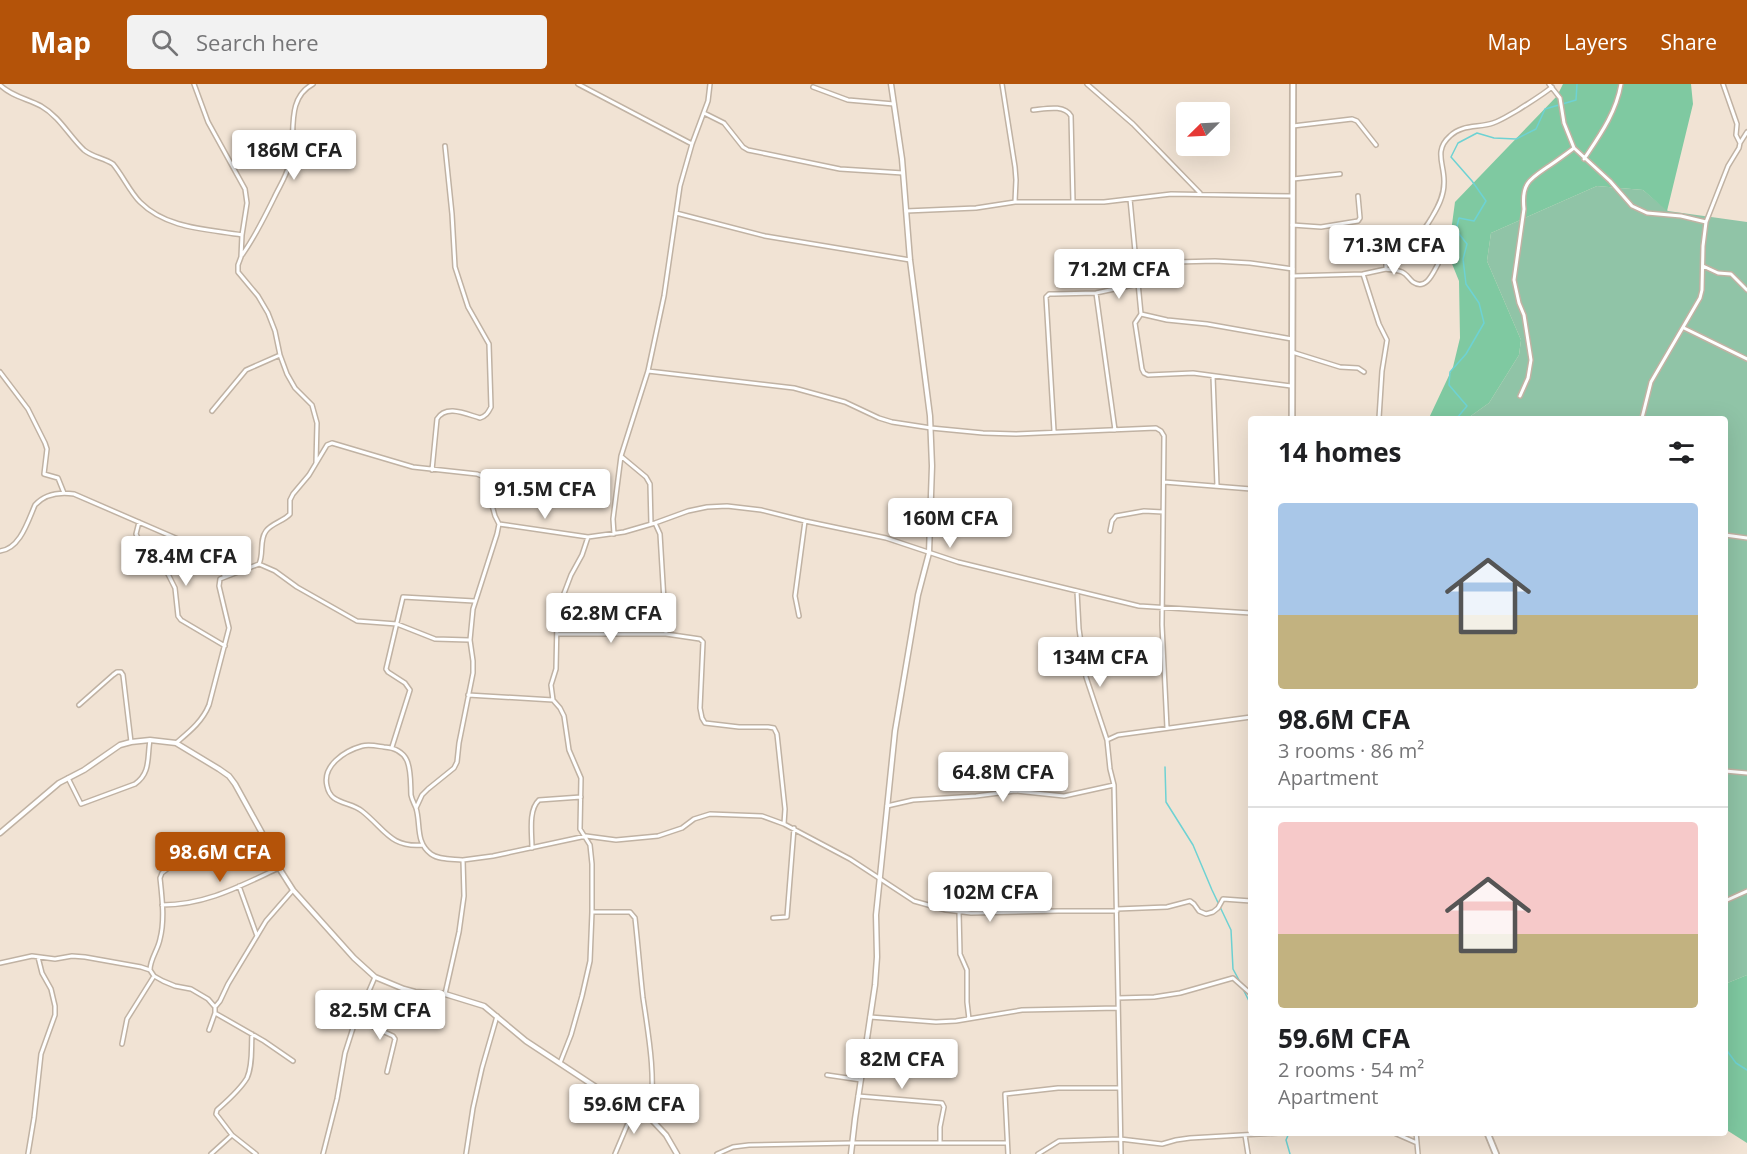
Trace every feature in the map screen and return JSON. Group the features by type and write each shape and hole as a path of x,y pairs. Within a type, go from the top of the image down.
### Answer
{"highway":[{"path":"1292,416 1293,84"},
{"path":"1489,1136 1496,1154"}],"street":[{"path":"194,84 203,112 247,196 238,272 258,296 268,313 287,374 295,387 312,405 316,416 316,463"},
{"path":"241,256 252,241 290,164 294,110 299,98 313,84"},
{"path":"578,84 692,144"},
{"path":"614,534 613,519 621,456 648,371 664,296 680,186 708,101 710,84"},
{"path":"852,1154 877,957 876,915 879,877 900,694 918,595 929,553 931,429 891,84"},
{"path":"1002,84 1015,167 1015,202"},
{"path":"1087,84 1133,124 1201,194"},
{"path":"1584,159 1616,107 1621,84"},
{"path":"1723,84 1737,124 1736,135 1740,142"},
{"path":"0,85 41,106 55,117 84,150 92,156 113,164 138,201 165,220 181,225 242,235"},
{"path":"1386,269 1386,243 1423,231 1438,208 1444,182 1441,152 1448,137 1469,126 1491,124 1502,120 1529,104 1551,86 1560,98 1564,123 1574,148 1632,206 1640,210 1706,222"},
{"path":"813,87 848,100 894,105"},
{"path":"1033,110 1062,108 1071,116 1073,202"},
{"path":"704,113 724,123 748,150 840,169 903,173"},
{"path":"1293,126 1352,119 1357,121 1376,145"},
{"path":"1642,416 1651,382 1700,298 1706,222 1728,166 1747,132"},
{"path":"432,470 437,419 440,414 450,410 484,417 491,407 489,344 468,307 455,267 445,146"},
{"path":"1520,396 1528,378 1531,360 1524,315 1514,280 1524,209 1522,199 1534,175 1574,148"},
{"path":"1293,179 1340,174"},
{"path":"906,211 976,208 1015,202 1104,202 1171,194 1292,196"},
{"path":"1292,225 1321,227 1358,221 1360,218 1358,196"},
{"path":"1130,199 1141,314 1136,323 1144,373 1148,375 1182,373 1291,386"},
{"path":"676,213 765,236 910,260"},
{"path":"1137,263 1215,261 1293,269"},
{"path":"1292,276 1363,274 1386,269 1402,272 1413,282 1423,284 1431,278 1438,264"},
{"path":"1702,266 1718,273 1731,274 1747,290"},
{"path":"1363,274 1379,324 1387,340 1379,416"},
{"path":"1054,431 1046,297 1049,294 1096,293 1138,284"},
{"path":"1096,293 1115,430"},
{"path":"1141,314 1292,339"},
{"path":"1683,328 1747,359"},
{"path":"1292,352 1364,372"},
{"path":"212,411 246,370 280,355"},
{"path":"648,371 794,388 845,402 885,420 931,429 1016,434 1156,428 1161,431 1164,436 1163,607 1167,728"},
{"path":"0,372 28,409 45,443 47,449 45,474 58,478 64,493"},
{"path":"1213,376 1217,486"},
{"path":"259,564 264,533 287,518 290,514 290,500 293,494 304,482 327,445 332,443 412,467 482,476 485,480 499,524 474,602 470,640 473,673 457,762 454,768 422,795 416,808"},
{"path":"621,456 646,477 650,484 653,523 660,534 666,634"},
{"path":"1164,482 1248,489"},
{"path":"0,551 6,551 16,543 35,504 40,500 64,493 74,494 217,556 224,576"},
{"path":"499,524 588,537 614,534 697,509 727,506 761,510 886,537 958,562 1139,606 1248,612"},
{"path":"1110,531 1112,521 1116,516 1144,511 1163,512"},
{"path":"798,616 795,596 805,521"},
{"path":"139,522 136,534 144,550 168,573 175,588 178,616 225,646"},
{"path":"1728,535 1747,538"},
{"path":"560,1063 582,996 590,960 592,851 586,836 580,829 581,778 569,750 564,716 553,700 551,686 556,669 560,604 588,537"},
{"path":"176,743 205,716 209,705 229,628 218,582 224,576 259,564 357,621 397,624 435,639 470,640"},
{"path":"1077,591 1079,629 1086,677 1107,740 1114,786 1121,1154"},
{"path":"393,747 410,690 405,683 386,669 403,597 474,602"},
{"path":"557,634 666,634 700,639 703,642 700,708 702,718 705,723 774,728 777,734 784,794 784,824"},
{"path":"79,705 113,675 120,672 123,675 131,742"},
{"path":"468,696 553,700"},
{"path":"1107,740 1118,735 1248,717"},
{"path":"68,778 81,804 135,784 141,781 147,770 150,740"},
{"path":"0,833 59,783 84,770 120,745 150,740 176,743 229,776 293,890 354,958 375,977 415,992 445,994 484,1006 526,1041 611,1097 650,1118 666,1135 677,1154"},
{"path":"423,845 404,845 397,842 362,810 334,798 329,793 326,777 329,767 353,748 366,745 393,747 400,750 406,758 412,779 412,800 416,808 420,839 433,856 463,860 493,856 586,836 616,840 658,836 682,828 694,819 710,814 762,816 794,828 850,859 914,901 959,912 1117,910 1167,907 1190,901 1199,911 1206,914 1218,908 1223,899 1248,901"},
{"path":"1728,771 1747,773"},
{"path":"887,806 913,800 1007,792 1064,796 1114,786"},
{"path":"532,848 533,810 536,803 539,800 581,797"},
{"path":"773,918 787,917 794,828"},
{"path":"445,994 459,932 464,896 463,860"},
{"path":"171,866 162,873 160,878 161,936 158,949 150,963 150,970 154,976 174,986 191,989 208,999 215,1013 209,1030"},
{"path":"162,905 189,904 211,898 279,868"},
{"path":"239,886 257,936"},
{"path":"214,1007 266,921 293,890"},
{"path":"1728,900 1747,891"},
{"path":"592,912 630,912 635,918 652,1056 653,1091 650,1118"},
{"path":"959,912 960,954 967,970 969,1019"},
{"path":"0,963 32,956 55,959 72,956 150,970"},
{"path":"28,1154 41,1054 55,1015 51,989 42,973 38,957"},
{"path":"122,1044 127,1019 154,976"},
{"path":"324,1154 345,1053 375,977"},
{"path":"1118,998 1154,997 1180,993 1233,978 1248,991"},
{"path":"870,1017 936,1022 1022,1010 1118,1008"},
{"path":"215,1013 293,1061"},
{"path":"466,1154 482,1068 497,1016"},
{"path":"357,1019 395,1039 387,1072"},
{"path":"252,1034 247,1077 216,1114 232,1135 255,1154"},
{"path":"827,1075 861,1080"},
{"path":"1008,1154 1004,1096 1006,1093 1058,1088 1119,1088"},
{"path":"858,1096 942,1103 944,1107 940,1143"},
{"path":"615,1154 634,1108"},
{"path":"211,1154 232,1135"},
{"path":"1245,1135 1248,1154"},
{"path":"1038,1154 1059,1141 1120,1138 1162,1144 1176,1140 1248,1135"},
{"path":"1401,1136 1417,1143"},
{"path":"1416,1136 1418,1154"},
{"path":"717,1154 732,1147 749,1145 1007,1143"}],"green space":[{"path":"1563,84 1691,84 1693,104 1667,211 1643,190 1597,186 1491,233 1487,261 1521,340 1519,355 1489,403 1471,416 1430,416 1453,367 1460,338 1459,281 1448,254 1455,202 1557,96"},
{"path":"1597,186 1643,190 1668,211 1747,222 1747,975 1728,983 1728,416 1471,416 1489,403 1519,355 1521,340 1487,261 1491,233"},
{"path":"1747,975 1747,1143 1728,1131 1728,983"}],"waterway":[{"path":"1459,416 1467,406 1449,385 1450,372 1466,354 1484,323 1479,303 1466,284 1463,259 1467,244 1456,230 1459,218 1474,221 1486,201 1451,157 1458,143 1477,133 1494,138 1516,139 1536,129 1545,109 1576,100 1577,84"},
{"path":"1165,767 1166,802 1193,845 1231,930 1233,969 1240,982"},
{"path":"1243,989 1248,999"},
{"path":"1728,1052 1736,1063 1747,1070"},
{"path":"1288,1136 1286,1140 1290,1154"}]}
